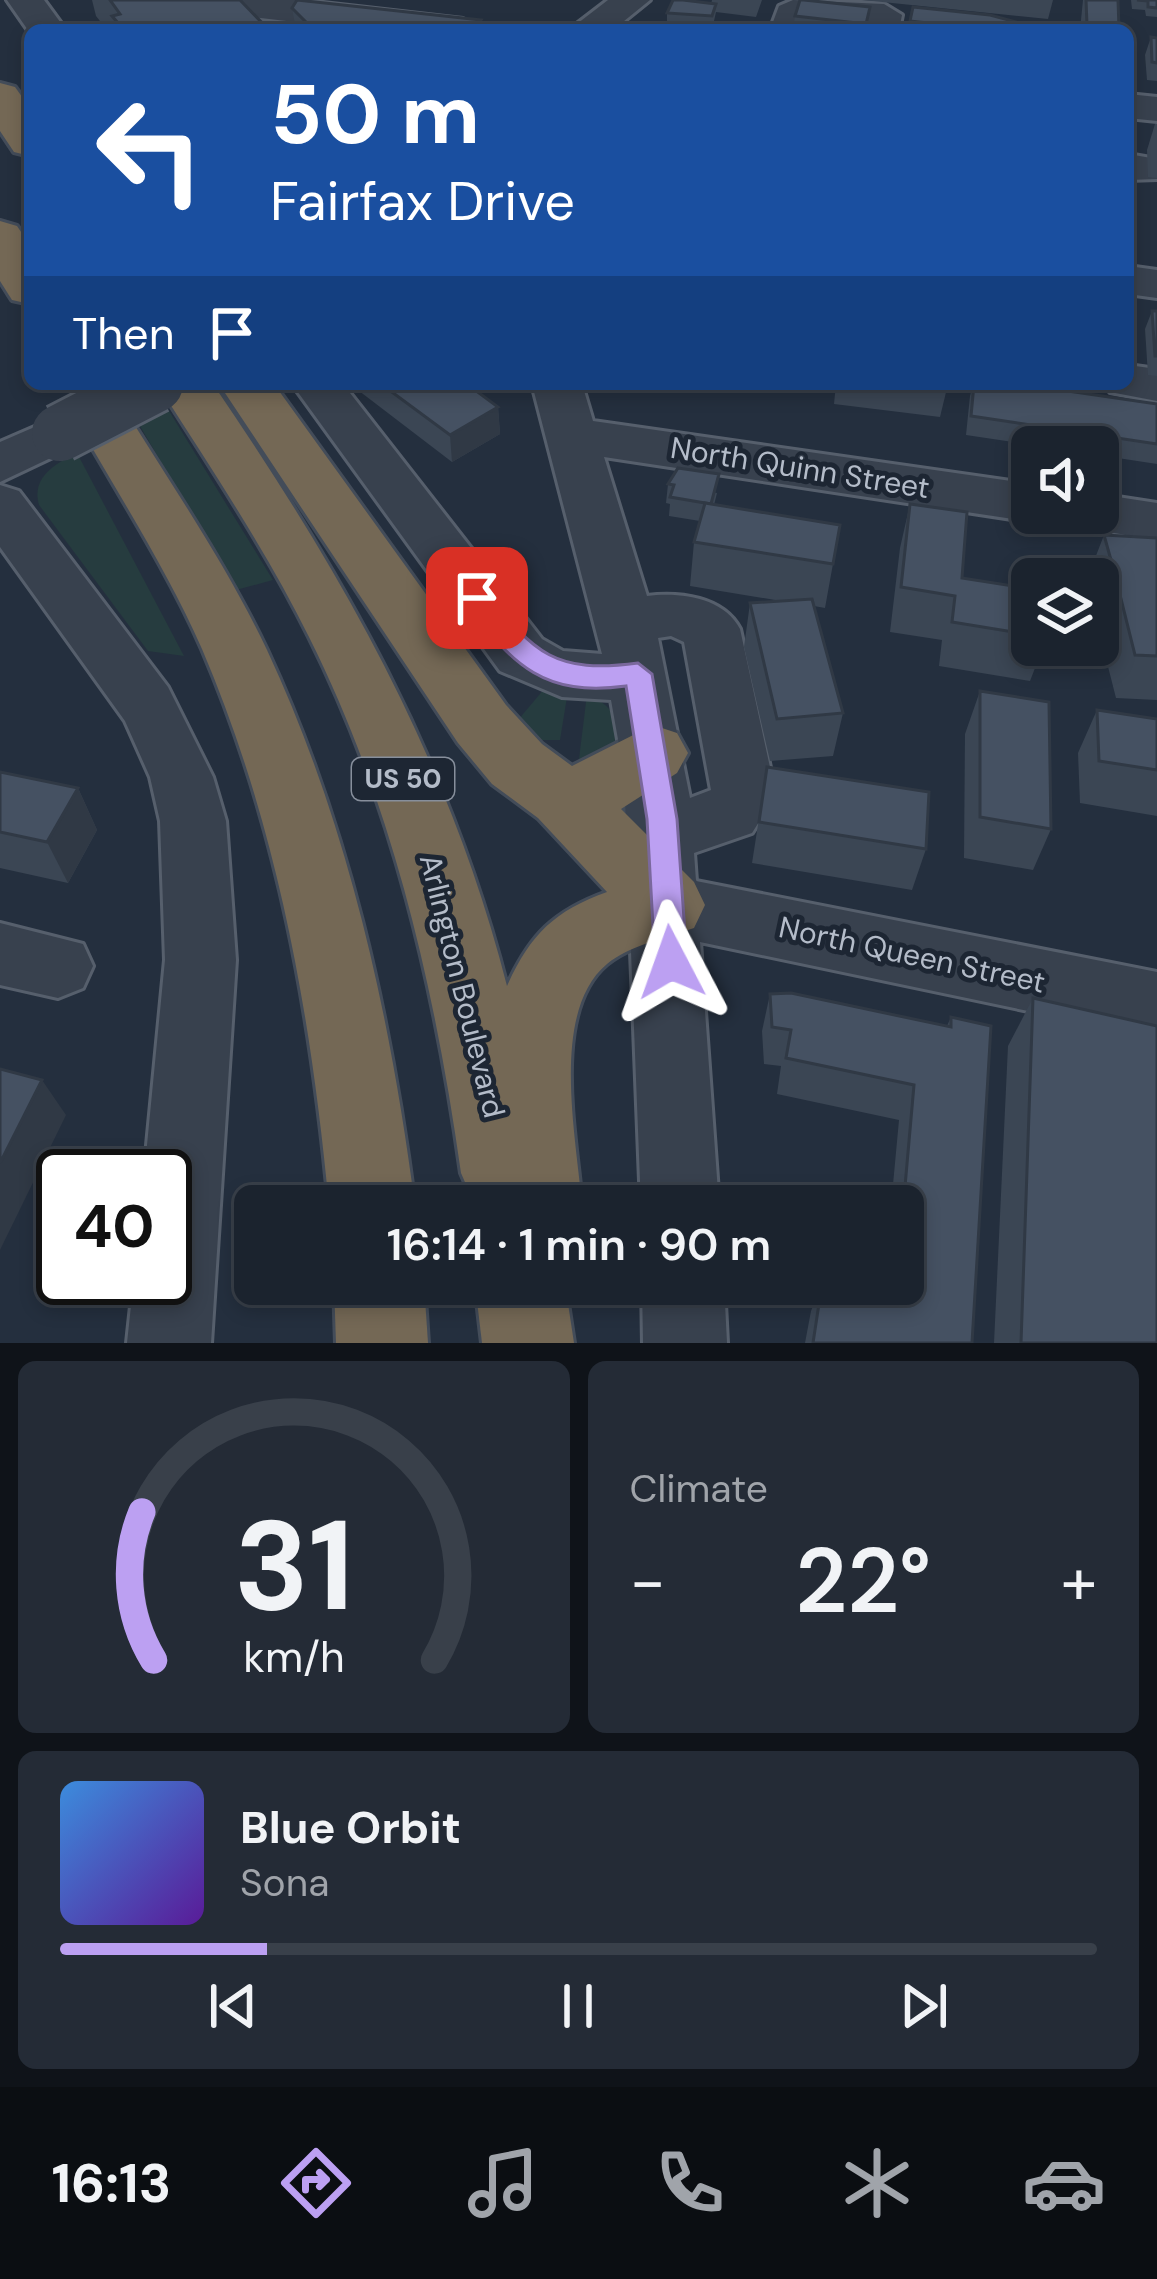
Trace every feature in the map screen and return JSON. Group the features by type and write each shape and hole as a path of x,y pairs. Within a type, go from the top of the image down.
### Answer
{"highway":[{"path":"13,80 24,120"},
{"path":"0,236 24,278"},
{"path":"134,400 482,724 517,764 562,797 667,904 580,940 544,982 534,1043 538,1185"},
{"path":"134,400 296,804 347,1010 369,1185"},
{"name":"Arlington Boulevard","path":"134,400 344,642 413,804 473,1010 505,1185"},
{"path":"562,797 598,788 653,753"},
{"path":"380,1305 382,1343"},
{"path":"523,1305 528,1343"},
{"path":"542,1305 543,1343"}],"street":[{"path":"200,0 410,24"},
{"path":"597,24 632,0"},
{"path":"790,24 792,14 805,8 884,15 882,24"},
{"path":"322,390 521,655 564,673 600,679 631,647 676,614 711,629 744,795 732,814 716,823 662,826"},
{"path":"0,464 134,400"},
{"path":"562,409 631,647 653,753 667,904 679,1185"},
{"name":"North Quinn Street","path":"562,409 1011,499"},
{"path":"0,504 142,695 170,748 187,800 200,892 200,960 170,1343"},
{"path":"1119,516 1157,522"},
{"name":"North Queen Street","path":"667,904 1157,1005"},
{"path":"684,1305 685,1343"}],"green space":[{"path":"166,406 273,580 236,590 137,421"},
{"path":"77,453 184,656 148,651 39,505 42,479"},
{"path":"545,688 568,691 560,740 537,740 518,720"},
{"path":"587,694 613,715 618,748 578,767"}],"building":[{"path":"110,0 240,0 263,24 119,24 112,16 120,14"},
{"path":"297,0 481,20 478,24 308,24 292,8"},
{"path":"673,0 716,4 712,16 667,13"},
{"path":"800,0 870,7 866,24 795,16"},
{"path":"1086,0 1118,0 1119,24 1087,24"},
{"path":"913,7 990,15 1024,24 936,24 910,21"},
{"path":"1151,37 1157,38 1157,63 1152,62"},
{"path":"1152,311 1157,311 1157,356 1155,356"},
{"path":"389,390 475,390 498,407 450,435"},
{"path":"973,390 1061,390 1157,404 1157,444 1119,438 1119,426 1037,426 971,416"},
{"path":"678,468 719,474 711,504 670,497 674,485 668,484"},
{"path":"705,503 840,525 833,564 694,542"},
{"path":"910,504 967,512 962,578 1011,586 1011,632 952,622 955,596 901,587"},
{"path":"1104,535 1157,538 1157,656 1135,655 1119,599 1119,558 1110,558"},
{"path":"812,599 843,713 777,719 750,603"},
{"path":"980,691 1049,702 1051,829 980,817"},
{"path":"1097,710 1157,719 1157,770 1099,761"},
{"path":"767,767 929,792 926,849 759,822"},
{"path":"0,772 78,788 47,842 0,832"},
{"path":"791,993 951,1027 951,1017 991,1026 972,1343 813,1343 819,1305 924,1305 924,1185 905,1185 914,1085 786,1058 791,1030 772,1027 770,994"},
{"path":"1033,998 1157,1026 1157,1343 1021,1343"},
{"path":"0,1069 42,1080 0,1163"}],"route":[{"path":"477,598 516,650 541,668 600,679 638,674 662,819 671,962"}]}
